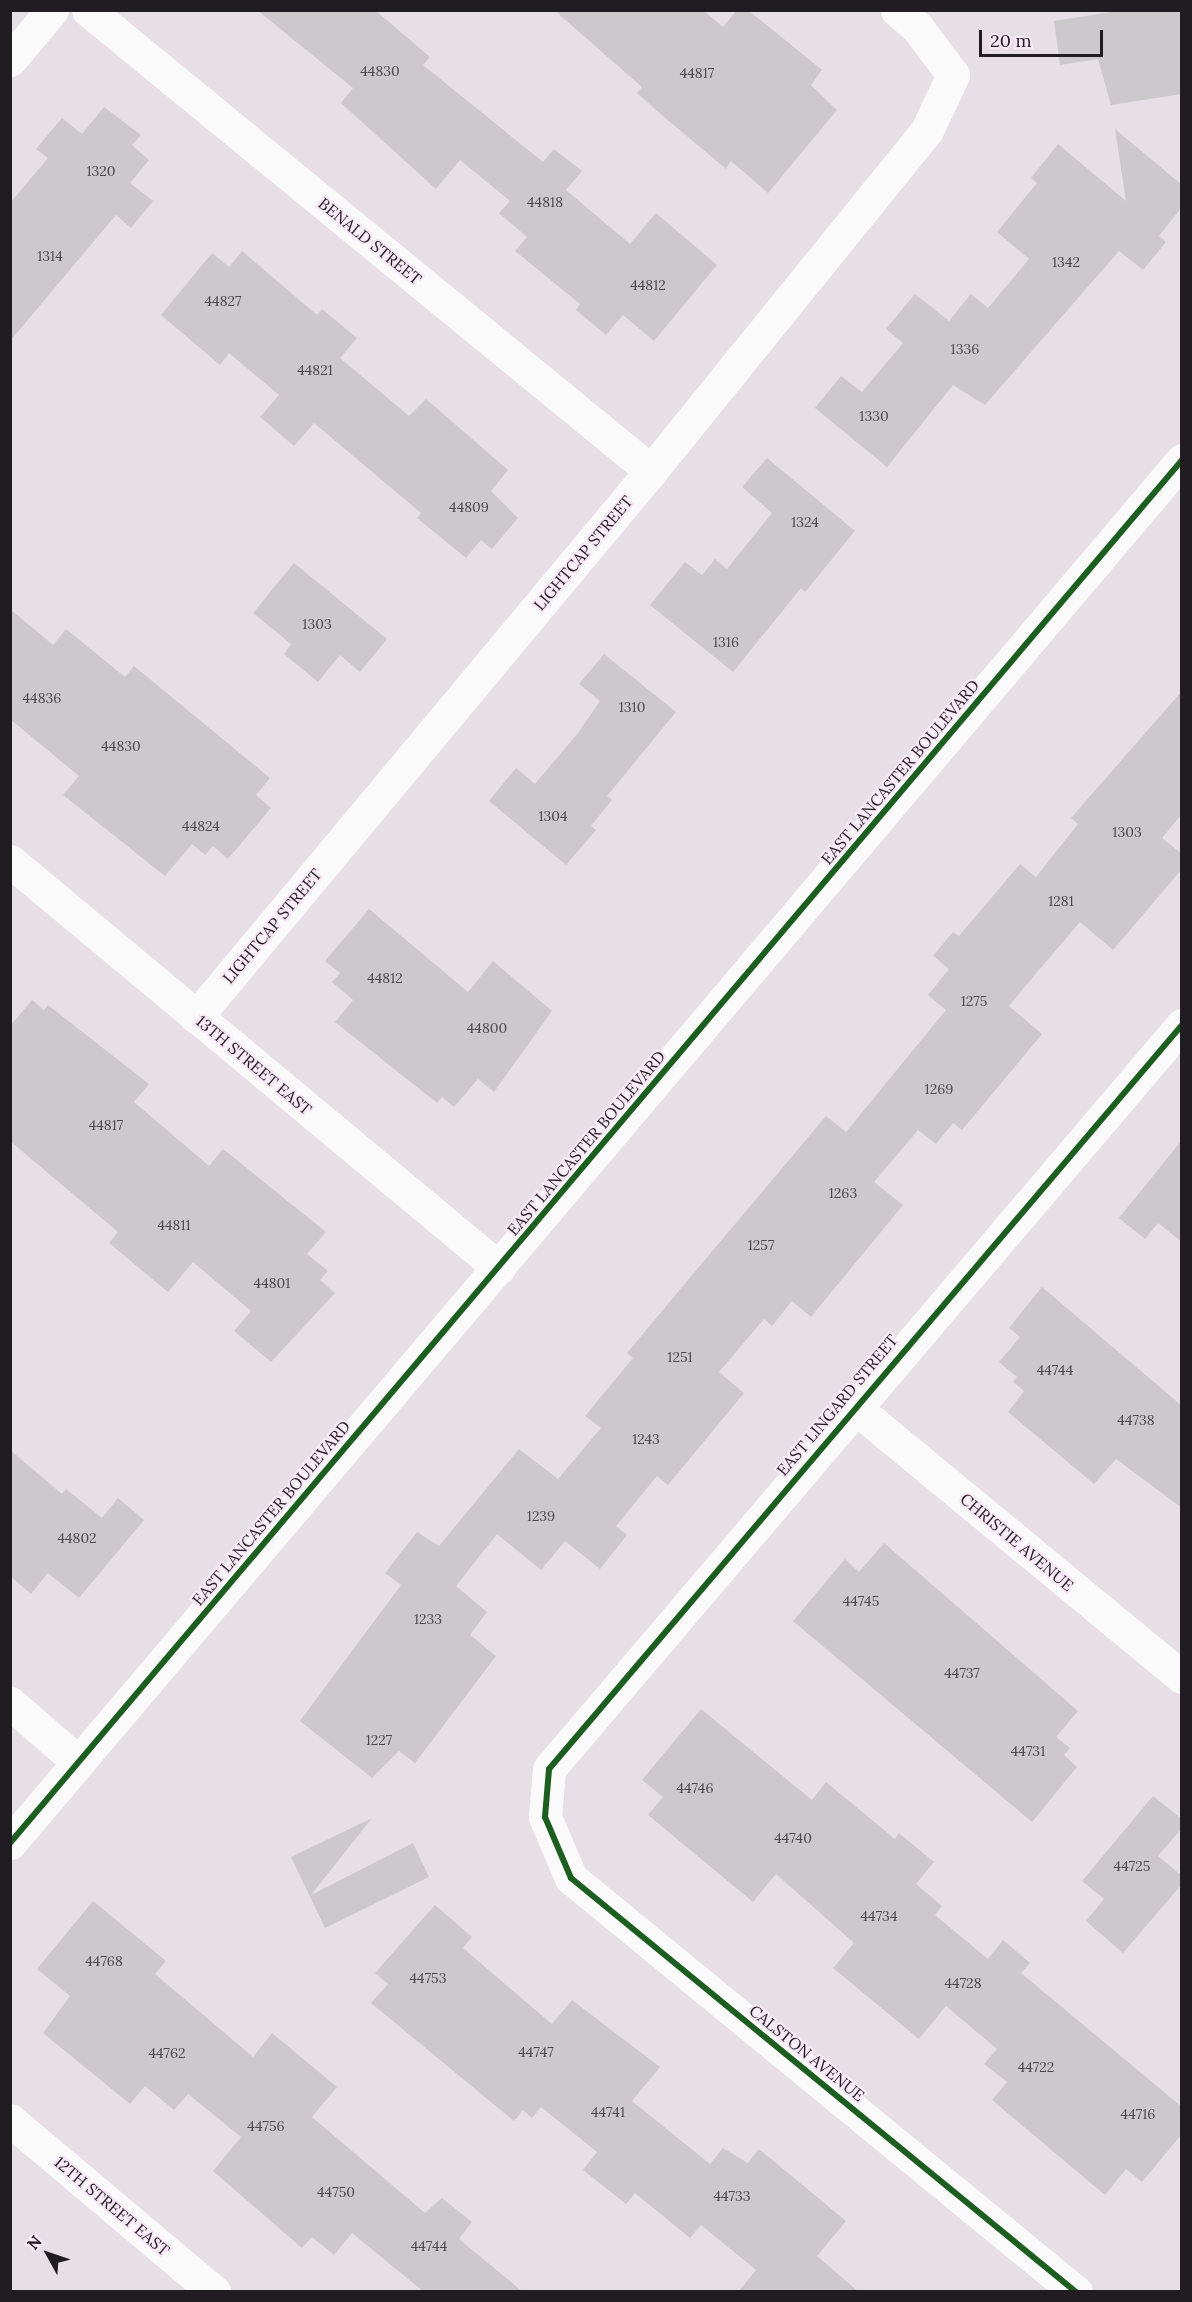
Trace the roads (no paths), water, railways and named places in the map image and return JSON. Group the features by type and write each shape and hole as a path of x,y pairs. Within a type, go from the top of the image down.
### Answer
{"street":[{"path":"10,60 52,10"},
{"name":"BENALD STREET","path":"88,10 651,471"},
{"name":"LIGHTCAP STREET","path":"196,1017 651,471 927,130 953,75 917,27 897,10"},
{"name":"EAST LANCASTER BOULEVARD","path":"10,1843 77,1761 499,1268 1182,460"},
{"name":"13TH STREET EAST","path":"10,861 499,1268"},
{"name":"EAST LINGARD STREET","path":"545,1817 549,1769 853,1406 1182,1025"},
{"name":"CHRISTIE AVENUE","path":"853,1406 1182,1677"},
{"path":"10,1703 77,1761"},
{"name":"CALSTON AVENUE","path":"545,1817 571,1878 1076,2292"},
{"name":"12TH STREET EAST","path":"10,2120 214,2292"}]}
